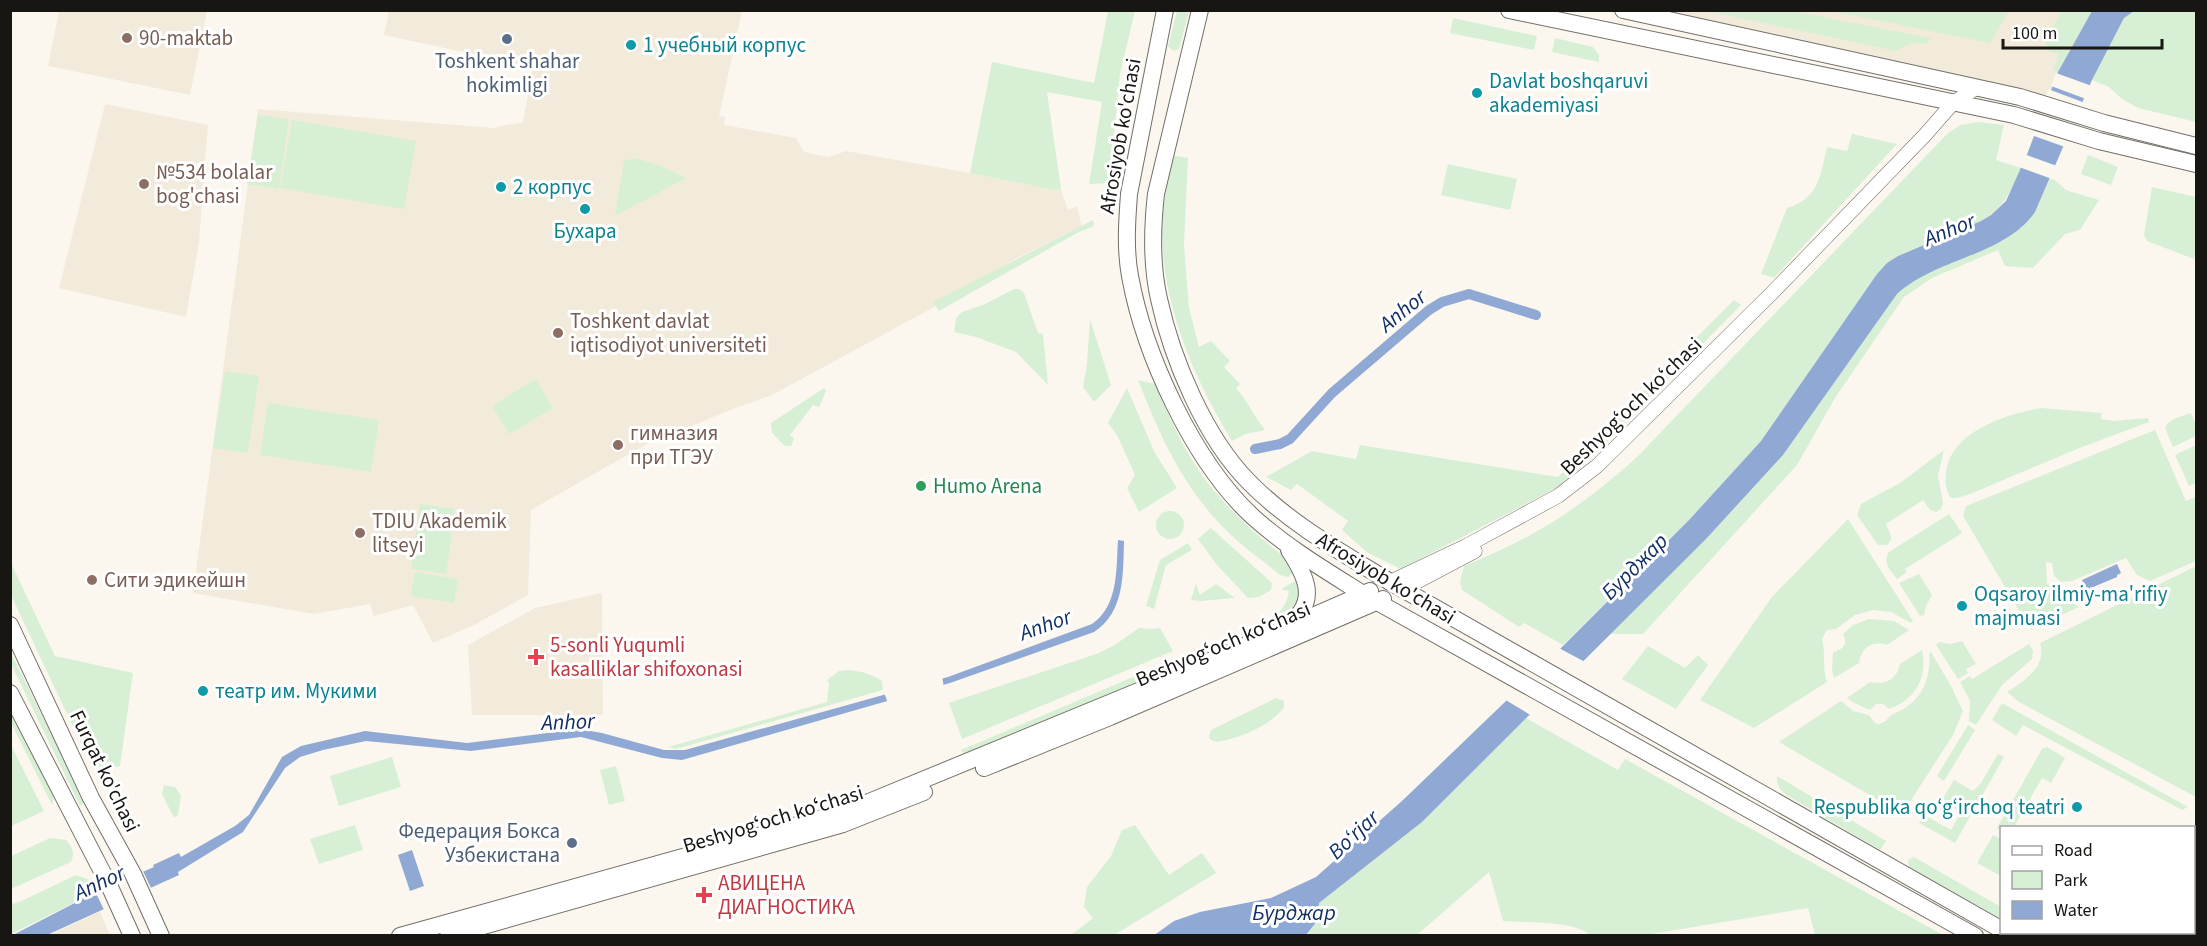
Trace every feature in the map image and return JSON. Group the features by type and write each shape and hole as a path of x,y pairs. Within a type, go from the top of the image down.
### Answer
{"main road":[{"name":"Afrosiyob ko'chasi","path":"1165,10 1129,194 1127,250 1135,299 1163,379 1200,452 1217,478 1250,514 1285,544 1370,598 1976,936"},
{"name":"Afrosiyob ko'chasi","path":"1200,10 1155,204 1153,224 1155,270 1158,297 1165,324 1190,390 1219,445 1236,468 1265,497 1299,523 1396,586 2000,929"},
{"path":"1509,10 2014,115 2099,141 2196,164"},
{"path":"1623,10 2020,97 2104,123 2196,146"},
{"path":"1696,49 1701,28"},
{"path":"1273,634 1297,617 1304,605 1307,591 1305,576 1285,544"},
{"name":"Beshyogʻoch koʻchasi","path":"448,936 843,824 1110,717 1396,586"},
{"name":"Beshyogʻoch koʻchasi","path":"400,936 833,815 976,759 1273,634 1370,598"},
{"name":"Furqat ko'chasi","path":"10,625 90,798 133,874 161,936"},
{"path":"10,693 109,885 132,936"}],"street":[{"name":"Beshyogʻoch koʻchasi","path":"1396,586 1539,516 1589,482 1957,103 1976,88"}],"shaded area":[{"name":"90-maktab","path":"59,11 207,11 190,95 48,66"},
{"name":"Toshkent davlat iqtisodiyot universiteti","path":"389,11 742,11 719,116 725,117 724,125 796,138 804,152 829,157 846,151 1054,190 1061,189 1068,210 1077,206 1082,226 1015,259 936,306 772,395 645,445 531,510 528,595 476,624 433,643 413,605 374,616 370,604 314,614 193,593 258,109 493,128 523,122 533,67 384,35"},
{"path":"1623,11 2105,11 2060,117 2020,97"},
{"name":"№534 bolalar bog'chasi","path":"105,104 208,125 199,242 186,317 59,288"},
{"name":"5-sonli Yuqumli kasalliklar shifoxonasi","path":"602,593 603,715 472,715 468,645 535,608"},
{"path":"100,912 110,935 47,936"}],"green space":[{"path":"2009,10 1990,43 1831,11"},
{"path":"1108,11 1135,11 1120,74 1109,183 1089,184 1102,102 1047,92 1061,189 1054,190 970,173 992,62 1094,83"},
{"path":"1177,11 1189,11 1179,49 1174,51 1168,47"},
{"path":"1707,11 1792,11 1931,38 1927,44 1911,44 1896,51"},
{"path":"2061,11 2092,11 2058,72 2053,70 2059,54 2049,51 2045,42"},
{"path":"2134,11 2196,11 2196,122 2138,108 2122,99 2109,87 2092,80 2124,18"},
{"path":"1453,18 1537,36 1534,50 1450,33"},
{"path":"1555,38 1593,47 1599,55 1599,62 1552,52"},
{"path":"258,115 289,119 279,189 247,184"},
{"path":"292,120 416,141 404,209 280,188"},
{"path":"1979,122 2004,125 1996,160 2021,168 2010,192 2001,204 1981,221 1898,256 1887,263 1877,274 1761,441 1690,519 1563,645 1524,623 1519,627 1462,590 1460,581 1464,566 1513,544 1556,520 1597,491 1638,456 1948,133 1960,125"},
{"path":"1852,134 1897,144 1774,278 1761,274 1787,208 1798,204 1812,192 1820,176 1827,147 1847,151"},
{"path":"1171,155 1188,158 1184,245 1189,308 1199,347 1211,341 1230,361 1224,367 1240,384 1236,388 1265,430 1246,434 1232,441 1193,367 1183,342 1168,288 1162,233"},
{"path":"2088,155 2118,167 2111,185 2081,174"},
{"path":"635,158 659,165 686,178 615,216 624,161"},
{"path":"1448,164 1517,179 1510,210 1441,195"},
{"path":"2050,178 2066,190 2099,200 2080,230 2065,234 2033,268 2005,266 1998,250 1932,278 1904,297 1835,398 1797,465 1643,634 1609,634 1706,539 1783,455 1897,294 1908,283 2035,212"},
{"path":"2152,187 2196,197 2194,259 2147,241 2144,235"},
{"path":"1093,220 1094,226 1077,233 939,311 933,302"},
{"path":"1014,289 1019,289 1024,293 1038,333 1043,334 1048,385 1016,352 976,337 954,332 956,318 962,312 985,304"},
{"path":"1734,300 1741,305 1566,483 1401,569 1368,553 1342,530 1348,521 1297,484 1291,490 1266,477 1312,451 1356,459 1360,445 1558,477"},
{"path":"1090,319 1111,385 1094,402 1083,387"},
{"path":"225,371 259,376 248,453 213,448"},
{"path":"536,379 553,408 509,434 492,406"},
{"path":"1138,380 1156,384 1183,444 1216,493 1255,532 1298,568 1288,577 1280,575 1240,543 1211,514 1198,497 1164,441"},
{"path":"824,388 826,391 819,407 813,405 790,435 794,438 791,446 785,446 772,433 771,423"},
{"path":"1127,388 1155,453 1177,488 1139,512 1127,488 1135,475 1117,435 1108,423"},
{"path":"268,403 379,420 371,472 260,455"},
{"path":"2041,408 2102,413 2101,419 2113,421 2148,418 2149,422 2077,449 1970,494 1951,498 1946,485 1946,471 1950,457 1959,445 1970,435 1998,420"},
{"path":"2191,413 2196,425 2196,436 2173,447 2165,428 2172,420"},
{"path":"2155,430 2186,501 2196,497 2196,561 2150,581 2137,575 2126,558 2072,581 2061,582 2054,576 2052,563 2046,562 2047,583 2079,607 2030,629 1963,516 1966,506"},
{"path":"2196,445 2196,483 2189,486 2175,455"},
{"path":"1944,450 1938,475 1943,503 1941,509 1936,512 1930,510 1923,500 1886,524 1891,540 1887,545 1878,545 1857,515 1861,504 1900,483"},
{"path":"420,504 455,509 446,574 411,569"},
{"path":"1170,511 1180,515 1184,525 1180,535 1170,539 1160,535 1156,525 1160,515"},
{"path":"1949,514 1962,533 1905,569 1907,572 1897,579 1887,563 1889,552"},
{"path":"1848,519 1913,621 1911,623 1891,612 1873,610 1855,615 1836,629 1827,630 1822,639 1827,682 1754,728 1700,700 1772,597"},
{"path":"1211,528 1272,583 1271,590 1259,597 1248,598 1217,565 1198,539"},
{"path":"1188,543 1192,550 1166,565 1154,609 1146,606 1160,560"},
{"path":"11,563 55,656 133,673 120,766 100,771 93,769 11,595"},
{"path":"2196,566 2196,797 2019,702 2007,692 2033,672 2040,659 2040,643"},
{"path":"415,572 458,579 454,603 411,596"},
{"path":"1919,574 1932,595 1924,615 1920,616 1899,583"},
{"path":"1300,578 1299,593 1294,605 1286,615 1273,622 1271,618 1281,610 1288,595 1289,591 1282,590 1283,588"},
{"path":"1196,584 1200,595 1216,584 1235,598 1191,600"},
{"path":"1869,619 1894,621 1909,630 1887,645 1868,646 1862,653 1859,663 1834,678 1833,652 1844,646 1843,634 1853,625"},
{"path":"1139,628 1160,628 1173,651 962,739 949,703 1099,653"},
{"path":"1962,641 1976,664 1966,669 1968,673 1958,679 1936,645 1939,642 1950,644"},
{"path":"2029,644 2033,651 2032,659 2002,685 1976,725 1969,721 1970,701 1960,682 1970,676 1972,679"},
{"path":"1648,646 1685,668 1698,655 1708,665 1676,709 1622,679"},
{"path":"1922,650 1921,679 1918,687 1906,700 1889,709 1883,704 1876,704 1870,710 1847,698 1870,682 1881,683 1890,680 1896,674 1900,664"},
{"path":"10,651 85,802 80,806 11,664"},
{"path":"1931,652 1963,711 1953,735 1902,814 1779,742 1841,701 1853,711 1869,715 1875,723 1886,721 1912,703 1921,691 1929,670"},
{"path":"1185,655 1172,661 1157,675 964,755 961,750"},
{"path":"839,671 866,673 882,681 883,690 676,749 668,747 827,702 829,683 827,680"},
{"path":"1276,698 1284,701 1284,708 1262,726 1246,734 1218,742 1209,738 1211,730"},
{"path":"2002,703 2188,807 2182,810 2023,725 2016,736 1992,720"},
{"path":"10,711 54,797 52,805 11,723"},
{"path":"1526,718 1618,770 1625,759 1943,935 1815,935 1808,908 1645,935 1590,935 1583,930 1561,925 1503,921 1489,872 1417,935 1306,936 1318,920 1319,903 1422,822"},
{"path":"1968,725 1975,730 1944,781 1937,776"},
{"path":"10,743 44,811 11,826 10,826"},
{"path":"2047,747 2065,758 2051,783 2042,778 2015,826 2000,826 2000,830 1997,828 2042,749"},
{"path":"1998,754 2004,757 1955,843 1919,823 1924,815 1951,830 1961,812 1941,801 1954,780 1973,791 1981,783"},
{"path":"392,757 401,787 339,806 330,776"},
{"path":"616,766 625,801 609,805 600,770"},
{"path":"1777,776 1886,841 1880,850 1788,796 1777,783"},
{"path":"164,785 175,787 181,796 178,815 174,818 162,794"},
{"path":"355,825 363,850 319,864 310,839"},
{"path":"1135,825 1169,875 1202,853 1216,873 1116,934 1071,935 1093,918 1084,907 1087,887 1111,856 1122,830"},
{"path":"1993,835 2000,838 2000,875 1977,863"},
{"path":"50,838 66,840 73,850 71,862 11,889 11,856"},
{"path":"1914,857 2000,906 2000,919 1909,867 1908,860"},
{"path":"76,875 93,881 98,891 11,934 11,904"}],"water":[{"name":"Бурджар","path":"2092,11 2134,11 2124,18 2092,80 2035,212 2022,227 2006,238 1931,272 1897,294 1783,455 1706,539 1422,822 1319,903 1318,920 1306,935 1153,936 1174,921 1200,912 1271,898 1316,877 1402,801 1560,649 1690,519 1761,441 1877,274 1887,263 1898,256 1981,221 2006,201 2028,152 2058,72"},
{"name":"Anhor","path":"1118,540 1124,541 1122,579 1117,603 1112,614 1094,632 950,683 682,760 662,758 581,737 471,751 366,741 323,750 300,757 285,768 243,832 178,872 179,875 47,935 11,936 98,891 154,867 153,865 179,853 181,857 235,826 249,815 282,757 301,746 365,731 467,743 579,729 664,750 685,750 948,677 1092,624 1101,616 1112,597"},
{"path":"2117,564 2121,573 2117,577 2086,590 2082,580"},
{"path":"412,850 424,886 410,891 398,855"}],"pier":[{"path":"2056,73 2092,86 2086,99 2051,86"},
{"path":"2048,89 2085,103 2065,147 2031,135"},
{"path":"2024,154 2057,166 2052,179 2019,167"},
{"path":"1557,647 1585,662 1532,716 1504,699"},
{"path":"942,676 944,688 888,704 884,692"},
{"path":"142,869 152,890 105,912 95,891"}],"waterway":[{"name":"Anhor","path":"1255,449 1280,444 1290,439 1332,393 1429,310 1442,302 1469,294 1536,315"}],"place":[{"name":"90-maktab","path":"127,38"},
{"name":"Toshkent shahar hokimligi","path":"507,39"},
{"name":"1 учебный корпус","path":"631,45"},
{"name":"Davlat boshqaruvi akademiyasi","path":"1477,93"},
{"name":"№534 bolalar bog'chasi","path":"144,184"},
{"name":"2 корпус","path":"501,187"},
{"name":"Бухара","path":"585,209"},
{"name":"Toshkent davlat iqtisodiyot universiteti","path":"558,333"},
{"name":"гимназия при ТГЭУ","path":"618,445"},
{"name":"Humo Arena","path":"921,486"},
{"name":"TDIU Akademik litseyi","path":"360,533"},
{"name":"Сити эдикейшн","path":"92,580"},
{"name":"Oqsaroy ilmiy-ma'rifiy majmuasi","path":"1962,606"},
{"name":"5-sonli Yuqumli kasalliklar shifoxonasi","path":"536,657"},
{"name":"театр им. Мукими","path":"203,691"},
{"name":"Respublika qo‘g‘irchoq teatri","path":"2077,807"},
{"name":"Федерация Бокса Узбекистана","path":"572,843"},
{"name":"АВИЦЕНА ДИАГНОСТИКА","path":"704,895"}],"water label":[{"name":"Bo‘rjar","path":"1353,834"}]}
